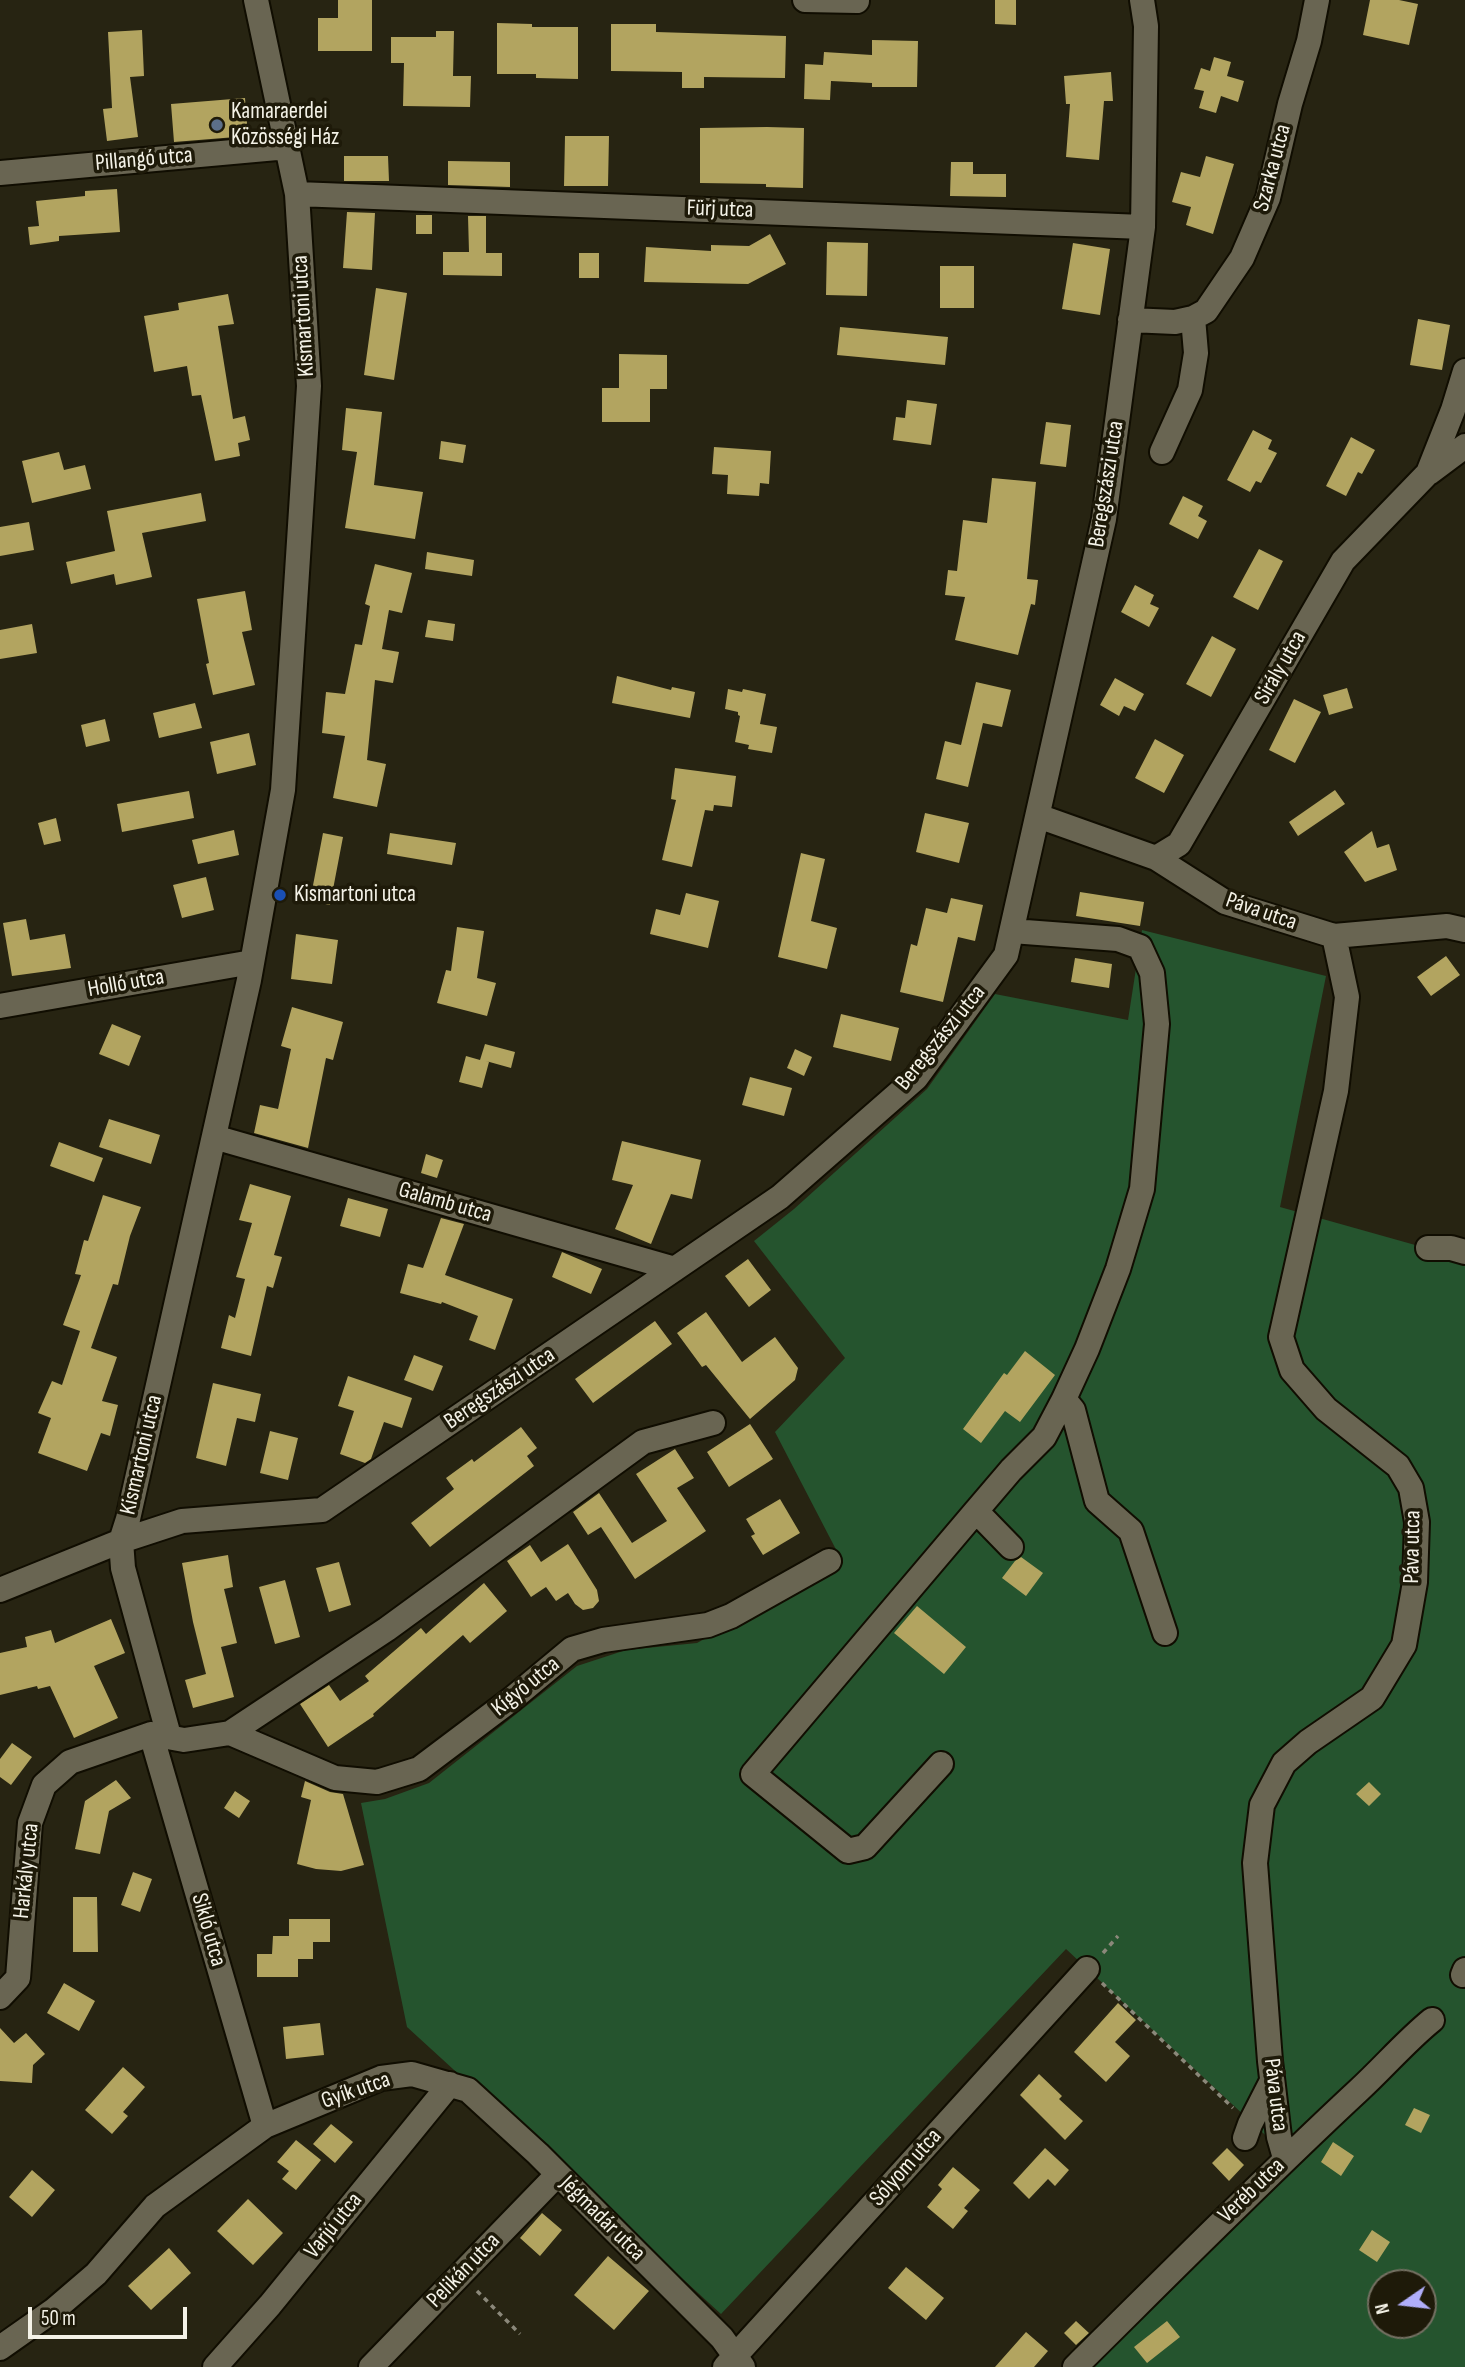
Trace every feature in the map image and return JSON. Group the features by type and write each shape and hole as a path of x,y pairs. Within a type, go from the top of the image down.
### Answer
{"street":[{"name":"Kismartoni utca","path":"121,1541 252,962 284,790 309,393 297,194 256,0"},
{"path":"805,0 857,1"},
{"name":"Beregszászi utca","path":"0,1590 121,1541 182,1521 322,1510 780,1197 916,1078 1006,955 1104,519 1143,227 1146,26 1142,0"},
{"name":"Szarka utca","path":"1193,318 1206,311 1242,258 1269,198 1317,0"},
{"name":"Pillangó utca","path":"0,173 288,147"},
{"name":"Fürj utca","path":"297,194 1143,227"},
{"path":"1130,320 1175,322 1193,318 1196,353 1190,390 1163,452"},
{"name":"Sirály utca","path":"1156,858 1179,844 1343,561 1428,473 1465,371"},
{"path":"1428,473 1465,446"},
{"path":"1038,816 1156,858"},
{"name":"Páva utca","path":"1156,858 1225,902 1334,936 1447,926 1465,930"},
{"path":"941,1763 865,1847 848,1851 753,1774 1011,1470 1044,1437 1087,1349 1118,1269 1142,1189 1157,1024 1152,973 1140,947 1118,939 1012,931"},
{"name":"Páva utca","path":"1285,2158 1279,2137 1272,2081 1255,1863 1262,1805 1284,1763 1308,1742 1372,1698 1404,1645 1415,1583 1417,1522 1412,1488 1398,1466 1326,1409 1292,1370 1281,1337 1336,1091 1346,997 1334,936"},
{"name":"Holló utca","path":"0,1006 252,962"},
{"name":"Galamb utca","path":"214,1137 675,1269"},
{"path":"1428,1248 1451,1248 1465,1252"},
{"path":"1064,1399 1073,1410 1097,1501 1131,1531 1165,1633"},
{"path":"121,1541 123,1568 160,1735 184,1740 230,1733 387,1629 643,1443 713,1423"},
{"path":"976,1511 1011,1547"},
{"name":"Kígyó utca","path":"230,1733 335,1778 377,1782 419,1769 512,1699 572,1649 603,1640 708,1625 732,1616 829,1561"},
{"name":"Harkály utca","path":"0,1997 18,1978 30,1823 44,1785 70,1762 160,1735"},
{"name":"Sikló utca","path":"160,1735 265,2126"},
{"name":"Sólyom utca","path":"734,2364 1087,1969"},
{"name":"Veréb utca","path":"1075,2367 1285,2158 1433,2020"},
{"name":"Gyík utca","path":"265,2126 381,2078 412,2074 450,2084"},
{"path":"1248,2131 1272,2081"},
{"name":"Jégmadár utca","path":"450,2084 468,2090 538,2154 722,2338 734,2364"},
{"name":"Varjú utca","path":"215,2367 270,2305 450,2084"},
{"path":"0,2348 54,2310 96,2274 155,2206 265,2126"},
{"name":"Pelikán utca","path":"371,2367 558,2175"}],"path":[{"path":"1087,1969 1248,2131"},
{"path":"461,2275 520,2334"}],"green space":[{"path":"1142,930 1326,976 1280,1207 1465,1259 1465,2367 1088,2367 1293,2161 1066,1949 721,2314 407,2027 361,1803 385,1799 429,1783 577,1666 626,1650 697,1643 843,1563 775,1432 845,1358 754,1241 794,1209 927,1089 995,994 1128,1020"}],"building":[{"path":"338,0 372,0 372,51 318,51 318,18 338,18"},
{"path":"995,0 1016,0 1016,25 995,24"},
{"path":"1370,0 1399,0 1418,4 1409,45 1363,35"},
{"path":"497,23 532,24 532,27 578,27 578,79 536,78 536,74 497,74"},
{"path":"611,24 656,24 656,32 786,36 785,78 704,77 704,88 682,88 682,72 611,71"},
{"path":"142,30 144,76 130,77 138,137 107,141 103,109 112,108 108,32"},
{"path":"436,31 454,31 453,76 471,76 470,107 403,106 404,63 391,63 391,37 436,37"},
{"path":"872,40 918,41 917,87 872,87 872,83 831,81 830,100 804,99 805,64 823,65 824,52 872,55"},
{"path":"1214,57 1231,62 1227,76 1244,81 1238,102 1221,96 1216,113 1199,108 1204,91 1194,89 1201,68 1210,71"},
{"path":"1111,72 1113,101 1104,101 1099,160 1066,157 1070,104 1066,104 1064,76"},
{"path":"245,98 248,136 174,142 171,104"},
{"path":"700,128 804,128 803,188 766,187 766,184 700,183"},
{"path":"565,136 609,136 608,186 564,186"},
{"path":"344,156 388,156 389,181 344,181"},
{"path":"1206,156 1234,164 1213,234 1186,225 1191,207 1172,202 1181,172 1200,177"},
{"path":"448,161 510,162 510,187 448,185"},
{"path":"951,162 973,162 973,174 1006,174 1006,197 950,196"},
{"path":"117,189 120,232 59,236 59,241 30,245 28,227 39,226 36,201 85,196 85,191"},
{"path":"347,212 375,213 372,270 343,268"},
{"path":"416,215 432,215 432,234 416,234"},
{"path":"468,216 486,216 486,253 502,253 502,276 443,275 443,252 469,252"},
{"path":"770,234 786,264 748,284 644,282 646,247 711,251 711,245 749,246"},
{"path":"827,242 868,243 867,296 826,295"},
{"path":"1073,243 1110,249 1100,315 1062,309"},
{"path":"579,253 599,253 599,278 579,278"},
{"path":"940,266 974,266 974,308 940,308"},
{"path":"376,288 407,293 394,380 364,375"},
{"path":"228,294 234,324 218,326 233,419 245,416 250,440 238,443 240,456 215,461 201,395 192,396 187,366 154,372 144,316 179,310 178,303"},
{"path":"1418,319 1450,325 1442,370 1410,365"},
{"path":"840,327 948,337 945,365 837,355"},
{"path":"619,354 667,355 667,389 650,389 650,422 602,422 602,388 619,388"},
{"path":"907,400 937,404 931,445 893,440 896,417 905,418"},
{"path":"346,408 382,412 374,485 423,492 415,539 345,528 357,452 342,450"},
{"path":"1046,422 1071,425 1066,467 1040,464"},
{"path":"1253,430 1272,440 1268,449 1277,453 1261,483 1256,481 1250,492 1227,480"},
{"path":"1351,437 1375,450 1362,474 1358,472 1346,496 1326,486"},
{"path":"441,441 466,445 463,463 439,459"},
{"path":"714,447 771,451 769,484 760,483 759,496 727,494 728,475 712,474"},
{"path":"59,452 64,470 85,465 91,489 32,503 22,461"},
{"path":"992,478 1036,482 1027,579 1038,580 1035,605 1031,604 1018,655 955,640 965,597 945,595 948,570 957,571 963,520 987,523"},
{"path":"201,493 206,521 142,533 152,577 116,585 114,574 71,584 66,562 115,551 107,511"},
{"path":"1183,496 1203,506 1198,516 1207,521 1198,539 1169,524"},
{"path":"29,522 34,550 0,556 0,527"},
{"path":"1259,549 1283,561 1258,610 1233,597"},
{"path":"427,552 474,560 472,576 425,569"},
{"path":"375,564 412,573 402,613 389,610 382,649 399,652 393,683 375,680 367,760 386,764 377,807 333,798 345,736 322,733 326,692 345,694 355,644 362,645 370,606 365,604"},
{"path":"1135,585 1154,595 1150,604 1159,608 1149,627 1121,612"},
{"path":"245,591 252,630 242,632 255,685 213,695 197,599"},
{"path":"428,620 455,624 453,641 425,637"},
{"path":"32,624 37,653 0,659 0,630"},
{"path":"1212,636 1236,649 1211,697 1186,684"},
{"path":"617,676 671,690 672,687 695,692 690,718 612,703"},
{"path":"1115,678 1144,694 1135,711 1124,706 1119,716 1100,705"},
{"path":"976,682 1011,690 1002,727 983,723 968,787 936,779 945,741 961,745"},
{"path":"1347,688 1353,708 1329,715 1323,695"},
{"path":"728,689 766,694 760,724 777,727 772,753 748,749 749,745 735,742 740,716 738,712 725,709"},
{"path":"1294,699 1321,712 1295,763 1269,750"},
{"path":"195,703 202,728 159,738 153,713"},
{"path":"105,719 110,741 86,747 81,725"},
{"path":"249,733 256,765 217,774 210,742"},
{"path":"1155,739 1184,755 1164,793 1135,778"},
{"path":"675,768 736,776 732,807 714,805 713,811 705,810 692,867 662,860 676,800 671,799"},
{"path":"1335,790 1345,804 1298,836 1289,822"},
{"path":"189,791 194,818 122,832 117,804"},
{"path":"925,813 969,823 959,863 916,852"},
{"path":"56,818 61,841 44,845 38,823"},
{"path":"234,830 239,855 198,864 192,840"},
{"path":"1372,831 1377,848 1389,844 1397,870 1365,882 1344,852"},
{"path":"323,833 343,837 330,905 310,901"},
{"path":"390,833 456,843 452,865 387,854"},
{"path":"801,853 825,859 811,921 837,928 827,969 778,957"},
{"path":"206,877 214,910 182,918 173,885"},
{"path":"1080,892 1144,902 1140,926 1076,916"},
{"path":"686,893 719,901 708,948 650,934 656,909 680,915"},
{"path":"951,898 983,905 975,941 958,937 943,1002 900,992 911,944 917,946 926,908 947,913"},
{"path":"26,919 30,940 65,934 71,968 12,976 3,923"},
{"path":"457,927 484,931 477,978 496,983 487,1016 437,1003 446,970 451,971"},
{"path":"296,934 338,940 332,984 291,979"},
{"path":"1446,956 1460,975 1431,996 1417,977"},
{"path":"1075,958 1112,964 1109,988 1071,982"},
{"path":"292,1007 343,1022 333,1060 326,1058 308,1148 254,1133 260,1105 278,1109 291,1049 281,1046"},
{"path":"841,1014 899,1028 891,1061 833,1047"},
{"path":"112,1024 141,1036 129,1066 99,1054"},
{"path":"485,1044 515,1052 511,1068 486,1061 489,1062 482,1088 459,1082 466,1056 480,1060"},
{"path":"795,1049 812,1057 804,1076 787,1068"},
{"path":"750,1077 792,1088 784,1116 742,1105"},
{"path":"109,1119 160,1135 151,1164 99,1147"},
{"path":"622,1141 701,1160 692,1199 671,1194 651,1244 615,1229 633,1185 612,1180"},
{"path":"59,1142 103,1158 94,1182 50,1166"},
{"path":"426,1154 443,1160 437,1178 421,1173"},
{"path":"250,1184 291,1196 274,1255 282,1257 273,1288 267,1286 251,1356 221,1348 229,1315 235,1318 245,1279 236,1277 252,1223 239,1220"},
{"path":"103,1195 141,1207 130,1236 118,1285 113,1284 91,1348 117,1357 102,1401 118,1405 110,1436 101,1433 87,1471 38,1453 51,1418 38,1413 52,1381 62,1385 80,1331 63,1325 81,1275 75,1274 84,1240 88,1241"},
{"path":"348,1198 388,1209 380,1237 340,1226"},
{"path":"441,1218 464,1224 445,1275 513,1299 495,1350 469,1340 478,1316 442,1302 441,1304 400,1293 408,1264 423,1268"},
{"path":"562,1252 602,1269 591,1294 552,1277"},
{"path":"748,1259 771,1290 749,1307 725,1276"},
{"path":"706,1312 742,1362 775,1337 798,1368 795,1380 750,1419 706,1365 702,1367 677,1333"},
{"path":"655,1321 672,1344 593,1403 575,1379"},
{"path":"1025,1351 1055,1375 1020,1422 1005,1411 981,1443 963,1429 1004,1373 1007,1375"},
{"path":"414,1355 443,1366 433,1391 404,1380"},
{"path":"348,1376 412,1398 402,1428 384,1422 371,1459 365,1463 340,1454 354,1411 338,1406"},
{"path":"213,1383 261,1394 255,1422 237,1418 226,1466 196,1458"},
{"path":"750,1424 773,1459 729,1487 707,1452"},
{"path":"521,1427 537,1448 527,1456 534,1466 430,1547 411,1523 454,1489 446,1478 472,1459 474,1462"},
{"path":"270,1431 298,1438 288,1480 260,1473"},
{"path":"675,1449 694,1478 677,1488 706,1531 635,1579 601,1527 588,1535 573,1512 599,1493 632,1543 667,1521 636,1474"},
{"path":"780,1499 800,1533 763,1555 751,1536 755,1534 746,1519"},
{"path":"568,1544 597,1590 599,1601 593,1608 583,1610 568,1593 556,1601 546,1587 531,1597 507,1561 530,1545 541,1562"},
{"path":"228,1555 233,1587 224,1589 237,1643 221,1647 234,1697 193,1708 185,1680 206,1674 182,1563"},
{"path":"1021,1557 1043,1573 1026,1596 1002,1578"},
{"path":"339,1562 351,1605 329,1612 316,1568"},
{"path":"285,1580 300,1637 275,1644 259,1587"},
{"path":"484,1583 507,1611 470,1643 463,1635 373,1714 374,1716 328,1747 300,1704 329,1685 340,1701 369,1681 365,1676 421,1628 426,1634"},
{"path":"917,1606 966,1647 944,1674 894,1633"},
{"path":"111,1619 125,1653 94,1666 118,1718 74,1738 50,1686 38,1689 37,1686 0,1695 0,1653 27,1647 25,1637 51,1630 55,1643"},
{"path":"12,1743 32,1757 11,1785 0,1777 0,1759"},
{"path":"116,1780 131,1798 109,1811 100,1854 75,1849 85,1801"},
{"path":"305,1781 330,1792 343,1794 364,1865 341,1871 297,1864 311,1800 301,1797"},
{"path":"1369,1782 1381,1794 1369,1806 1356,1794"},
{"path":"235,1791 250,1801 239,1818 224,1808"},
{"path":"133,1872 152,1879 140,1912 121,1905"},
{"path":"73,1897 97,1897 98,1952 73,1952"},
{"path":"289,1919 330,1919 330,1942 313,1942 313,1959 298,1959 298,1977 257,1977 257,1954 272,1954 273,1936 289,1936"},
{"path":"64,1983 95,2001 79,2031 47,2013"},
{"path":"1118,2003 1136,2020 1115,2042 1130,2056 1106,2082 1074,2052"},
{"path":"320,2023 324,2055 286,2059 283,2027"},
{"path":"0,2028 14,2043 26,2033 45,2054 33,2065 32,2083 0,2081"},
{"path":"123,2067 145,2087 123,2112 128,2116 112,2134 85,2110"},
{"path":"1039,2074 1062,2096 1059,2099 1083,2121 1065,2140 1020,2095"},
{"path":"1414,2108 1430,2115 1421,2133 1405,2125"},
{"path":"331,2124 353,2142 335,2163 313,2144"},
{"path":"296,2140 321,2160 296,2190 282,2179 289,2171 277,2162"},
{"path":"1333,2142 1354,2156 1341,2176 1321,2162"},
{"path":"1045,2148 1069,2170 1055,2186 1048,2179 1029,2199 1013,2183"},
{"path":"1227,2148 1244,2165 1229,2181 1212,2163"},
{"path":"953,2167 980,2190 964,2208 968,2211 953,2229 927,2207 942,2189 938,2185"},
{"path":"32,2170 55,2190 32,2217 9,2197"},
{"path":"248,2199 283,2233 253,2265 217,2231"},
{"path":"542,2213 562,2230 540,2256 520,2238"},
{"path":"1372,2230 1390,2242 1377,2262 1359,2250"},
{"path":"169,2248 191,2273 151,2310 128,2286"},
{"path":"608,2256 649,2291 614,2330 574,2295"},
{"path":"906,2267 944,2298 926,2320 888,2288"},
{"path":"1076,2321 1089,2333 1076,2345 1064,2333"},
{"path":"1167,2321 1180,2337 1147,2363 1134,2347"},
{"path":"1026,2332 1048,2351 1034,2367 995,2367"}],"place":[{"name":"Kamaraerdei Közösségi Ház","path":"217,125"},
{"name":"Kismartoni utca","path":"280,895"}]}
